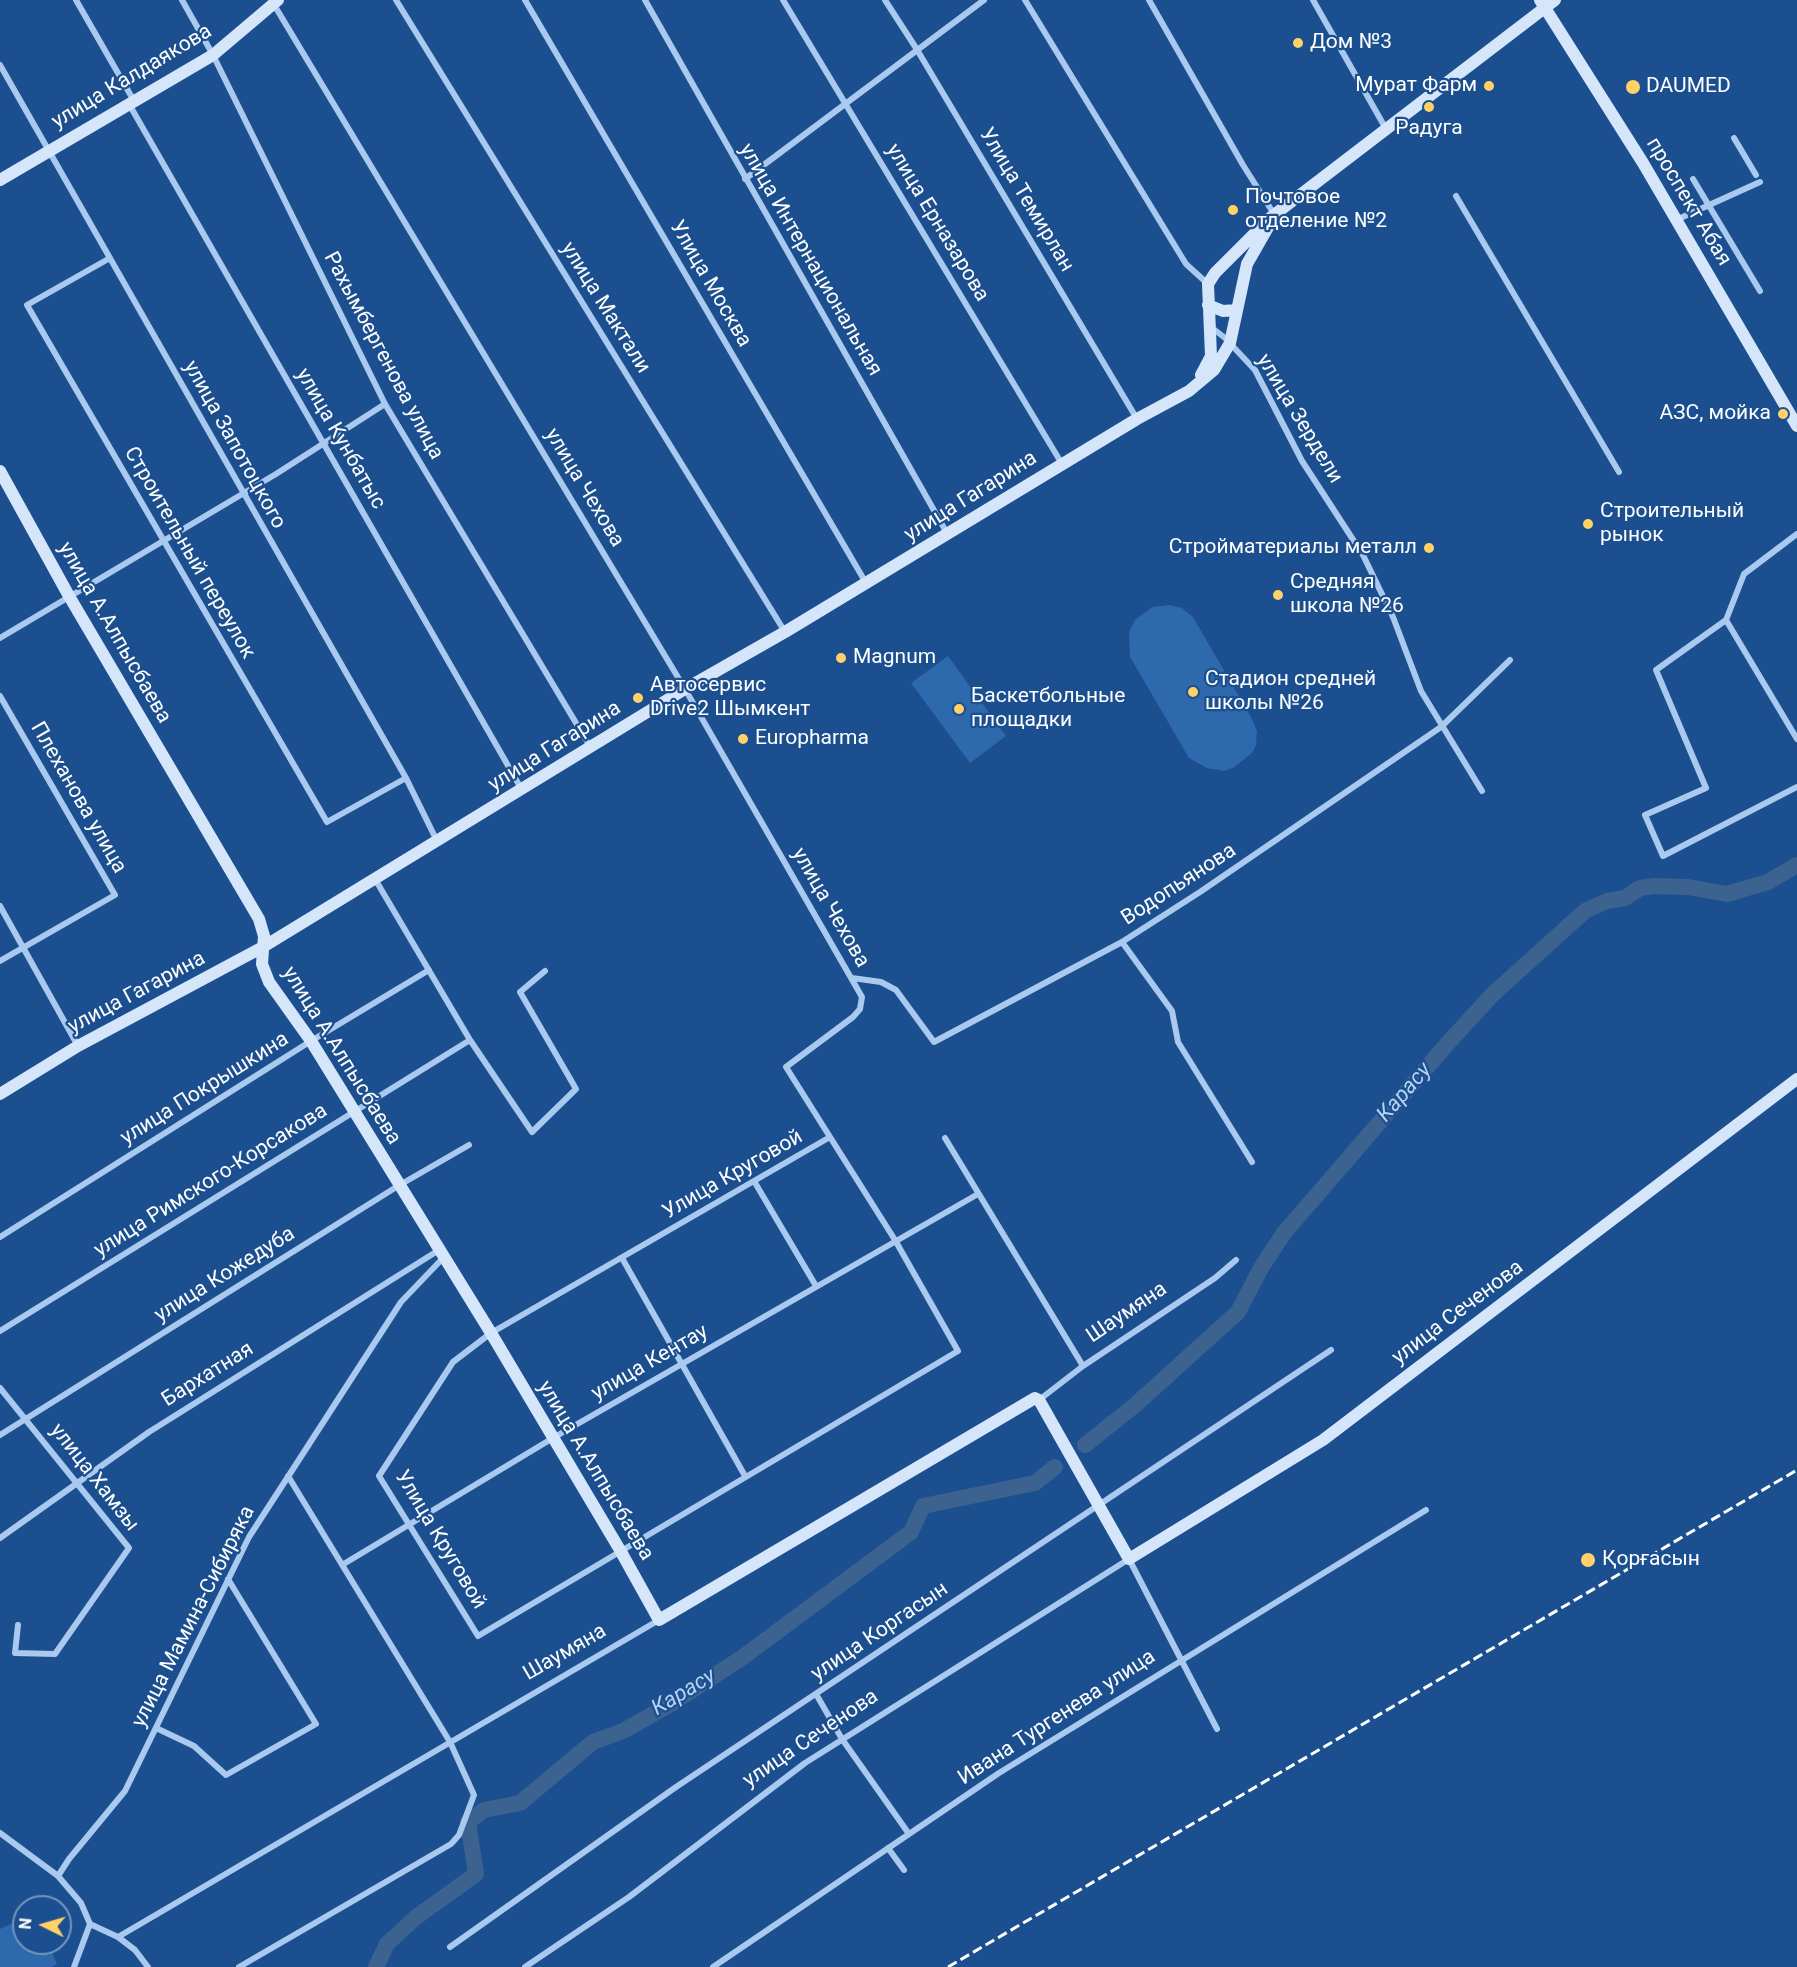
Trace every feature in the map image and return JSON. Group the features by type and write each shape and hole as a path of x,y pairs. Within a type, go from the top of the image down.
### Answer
{"street":[{"name":"улица Кунбатыс","path":"76,0 322,443 522,790"},
{"name":"Рахымбергенова улица","path":"182,0 213,55 385,404 591,748"},
{"name":"улица Мактали","path":"396,0 785,632"},
{"name":"Улица Москва","path":"525,0 866,584"},
{"name":"улица Интернациональная","path":"645,0 948,535"},
{"name":"улица Ерназарова","path":"783,0 1062,464"},
{"name":"Улица Темирлан","path":"885,0 916,48 1137,419"},
{"path":"745,179 916,48 984,0"},
{"path":"1025,0 1186,264 1208,284 1233,255 1275,215 1547,3"},
{"path":"1149,0 1275,215"},
{"path":"1313,0 1386,129"},
{"name":"улица Калдаякова","path":"0,180 213,55 274,1"},
{"name":"улица Чехова","path":"274,1 685,689 862,997 860,1009 853,1017 786,1067 830,1137"},
{"name":"проспект Абая","path":"1547,3 1797,426"},
{"name":"улица Запотоцкого","path":"0,65 406,778 437,841"},
{"path":"1734,138 1756,175"},
{"path":"1693,179 1711,205 1760,291"},
{"path":"1676,220 1760,182"},
{"path":"1456,196 1619,472"},
{"name":"улица Гагарина","path":"0,1095 78,1046 263,947 685,689 866,584 1137,419 1189,391 1214,370 1230,343 1247,264 1275,215"},
{"path":"1233,255 1242,256 1247,264"},
{"name":"Строительный переулок","path":"111,258 27,305 327,822 406,778"},
{"name":"улица Гагарина","path":"1189,391 1208,366 1211,356 1208,284"},
{"path":"1208,305 1223,311 1236,310"},
{"name":"улица Зердели","path":"1210,327 1230,343 1254,370 1302,461 1363,555 1393,617 1421,691 1482,791"},
{"path":"0,638 385,404"},
{"name":"улица А.Алпысбаева","path":"0,471 69,596 259,919 264,936 262,964 269,982 311,1041 398,1186 491,1333 620,1550 658,1620"},
{"path":"1797,534 1744,574 1726,620 1656,670 1706,788 1645,815 1664,856 1797,787"},
{"path":"1726,620 1797,739"},
{"name":"Водопьянова","path":"852,978 881,982 896,990 934,1042 1122,942 1441,727 1510,660"},
{"name":"Плеханова улица","path":"0,696 115,895 0,961"},
{"path":"375,879 470,1040 532,1132 576,1089 520,992 545,971"},
{"path":"0,906 78,1046"},
{"path":"1122,942 1172,1011 1178,1042 1252,1162"},
{"name":"улица Покрышкина","path":"0,1237 311,1041 429,970"},
{"name":"улица Римского-Корсакова","path":"0,1332 470,1040"},
{"name":"улица Сеченова","path":"525,1967 629,1897 805,1763 1323,1440 1797,1079"},
{"path":"830,1137 895,1240"},
{"name":"Улица Круговой","path":"830,1137 491,1333 453,1362 379,1476 478,1636 958,1351 895,1240"},
{"path":"945,1138 1083,1366"},
{"name":"улица Кожедуба","path":"0,1435 398,1186 469,1145"},
{"path":"754,1182 816,1286"},
{"name":"улица Кентау","path":"342,1565 553,1438 978,1194"},
{"name":"улица Мамина-Сибиряка","path":"58,1876 69,1859 125,1791 249,1537 401,1302 441,1253"},
{"name":"Бархатная","path":"0,1538 149,1432 441,1253"},
{"path":"622,1258 745,1476"},
{"name":"Шаумяна","path":"118,1937 1034,1400 1215,1278 1236,1260"},
{"name":"улица Коргасын","path":"450,1947 676,1787 1331,1350"},
{"name":"улица Хамзы","path":"0,1388 129,1548 55,1654 15,1653 18,1625"},
{"path":"1034,1400 1100,1506 1217,1729"},
{"path":"239,1967 450,1844 459,1835 474,1795 450,1742 288,1476"},
{"name":"Ивана Тургенева улица","path":"713,1967 999,1773 1426,1510"},
{"path":"156,1728 194,1746 226,1775 316,1724 228,1579"},
{"path":"816,1694 842,1739 909,1834"},
{"path":"0,1833 58,1876 81,1903 90,1924 118,1937 135,1950 148,1967"},
{"path":"888,1848 904,1870"},
{"path":"74,1967 90,1924"}],"shaded area":[{"name":"Стадион средней школы №26","path":"1170,605 1182,608 1193,617 1257,731 1256,745 1252,753 1233,768 1224,771 1207,768 1189,758 1130,657 1129,632 1135,620 1152,607"},
{"name":"Баскетбольные площадки","path":"948,656 1006,736 970,763 911,683"},
{"path":"12,1924 12,1955 53,1955 57,1964 51,1967 0,1967 0,1929"}],"waterway":[{"name":"Карасу","path":"1085,1445 1134,1406 1238,1312 1261,1268 1284,1233 1448,1043 1493,994 1585,911 1607,901 1625,898 1640,888 1654,886 1688,887 1727,894 1768,882 1797,865"},
{"name":"Карасу","path":"376,1967 387,1944 415,1918 476,1874 468,1822 484,1810 520,1803 593,1742 623,1731 671,1704 743,1657 911,1532 923,1506 1035,1483 1055,1467"}],"railway":[{"path":"948,1967 1797,1470"}],"place":[{"name":"Дом №3","path":"1298,43"},
{"name":"Мурат Фарм","path":"1489,86"},
{"name":"DAUMED","path":"1633,87"},
{"name":"Радуга","path":"1429,107"},
{"name":"Почтовое отделение №2","path":"1233,210"},
{"name":"АЗС, мойка","path":"1783,414"},
{"name":"Строительный рынок","path":"1588,524"},
{"name":"Стройматериалы металл","path":"1429,548"},
{"name":"Средняя школа №26","path":"1278,595"},
{"name":"Magnum","path":"841,658"},
{"name":"Стадион средней школы №26","path":"1193,692"},
{"name":"Автосервис Drive2 Шымкент","path":"638,698"},
{"name":"Баскетбольные площадки","path":"959,709"},
{"name":"Europharma","path":"743,739"},
{"name":"Қорғасын","path":"1588,1560"}]}
